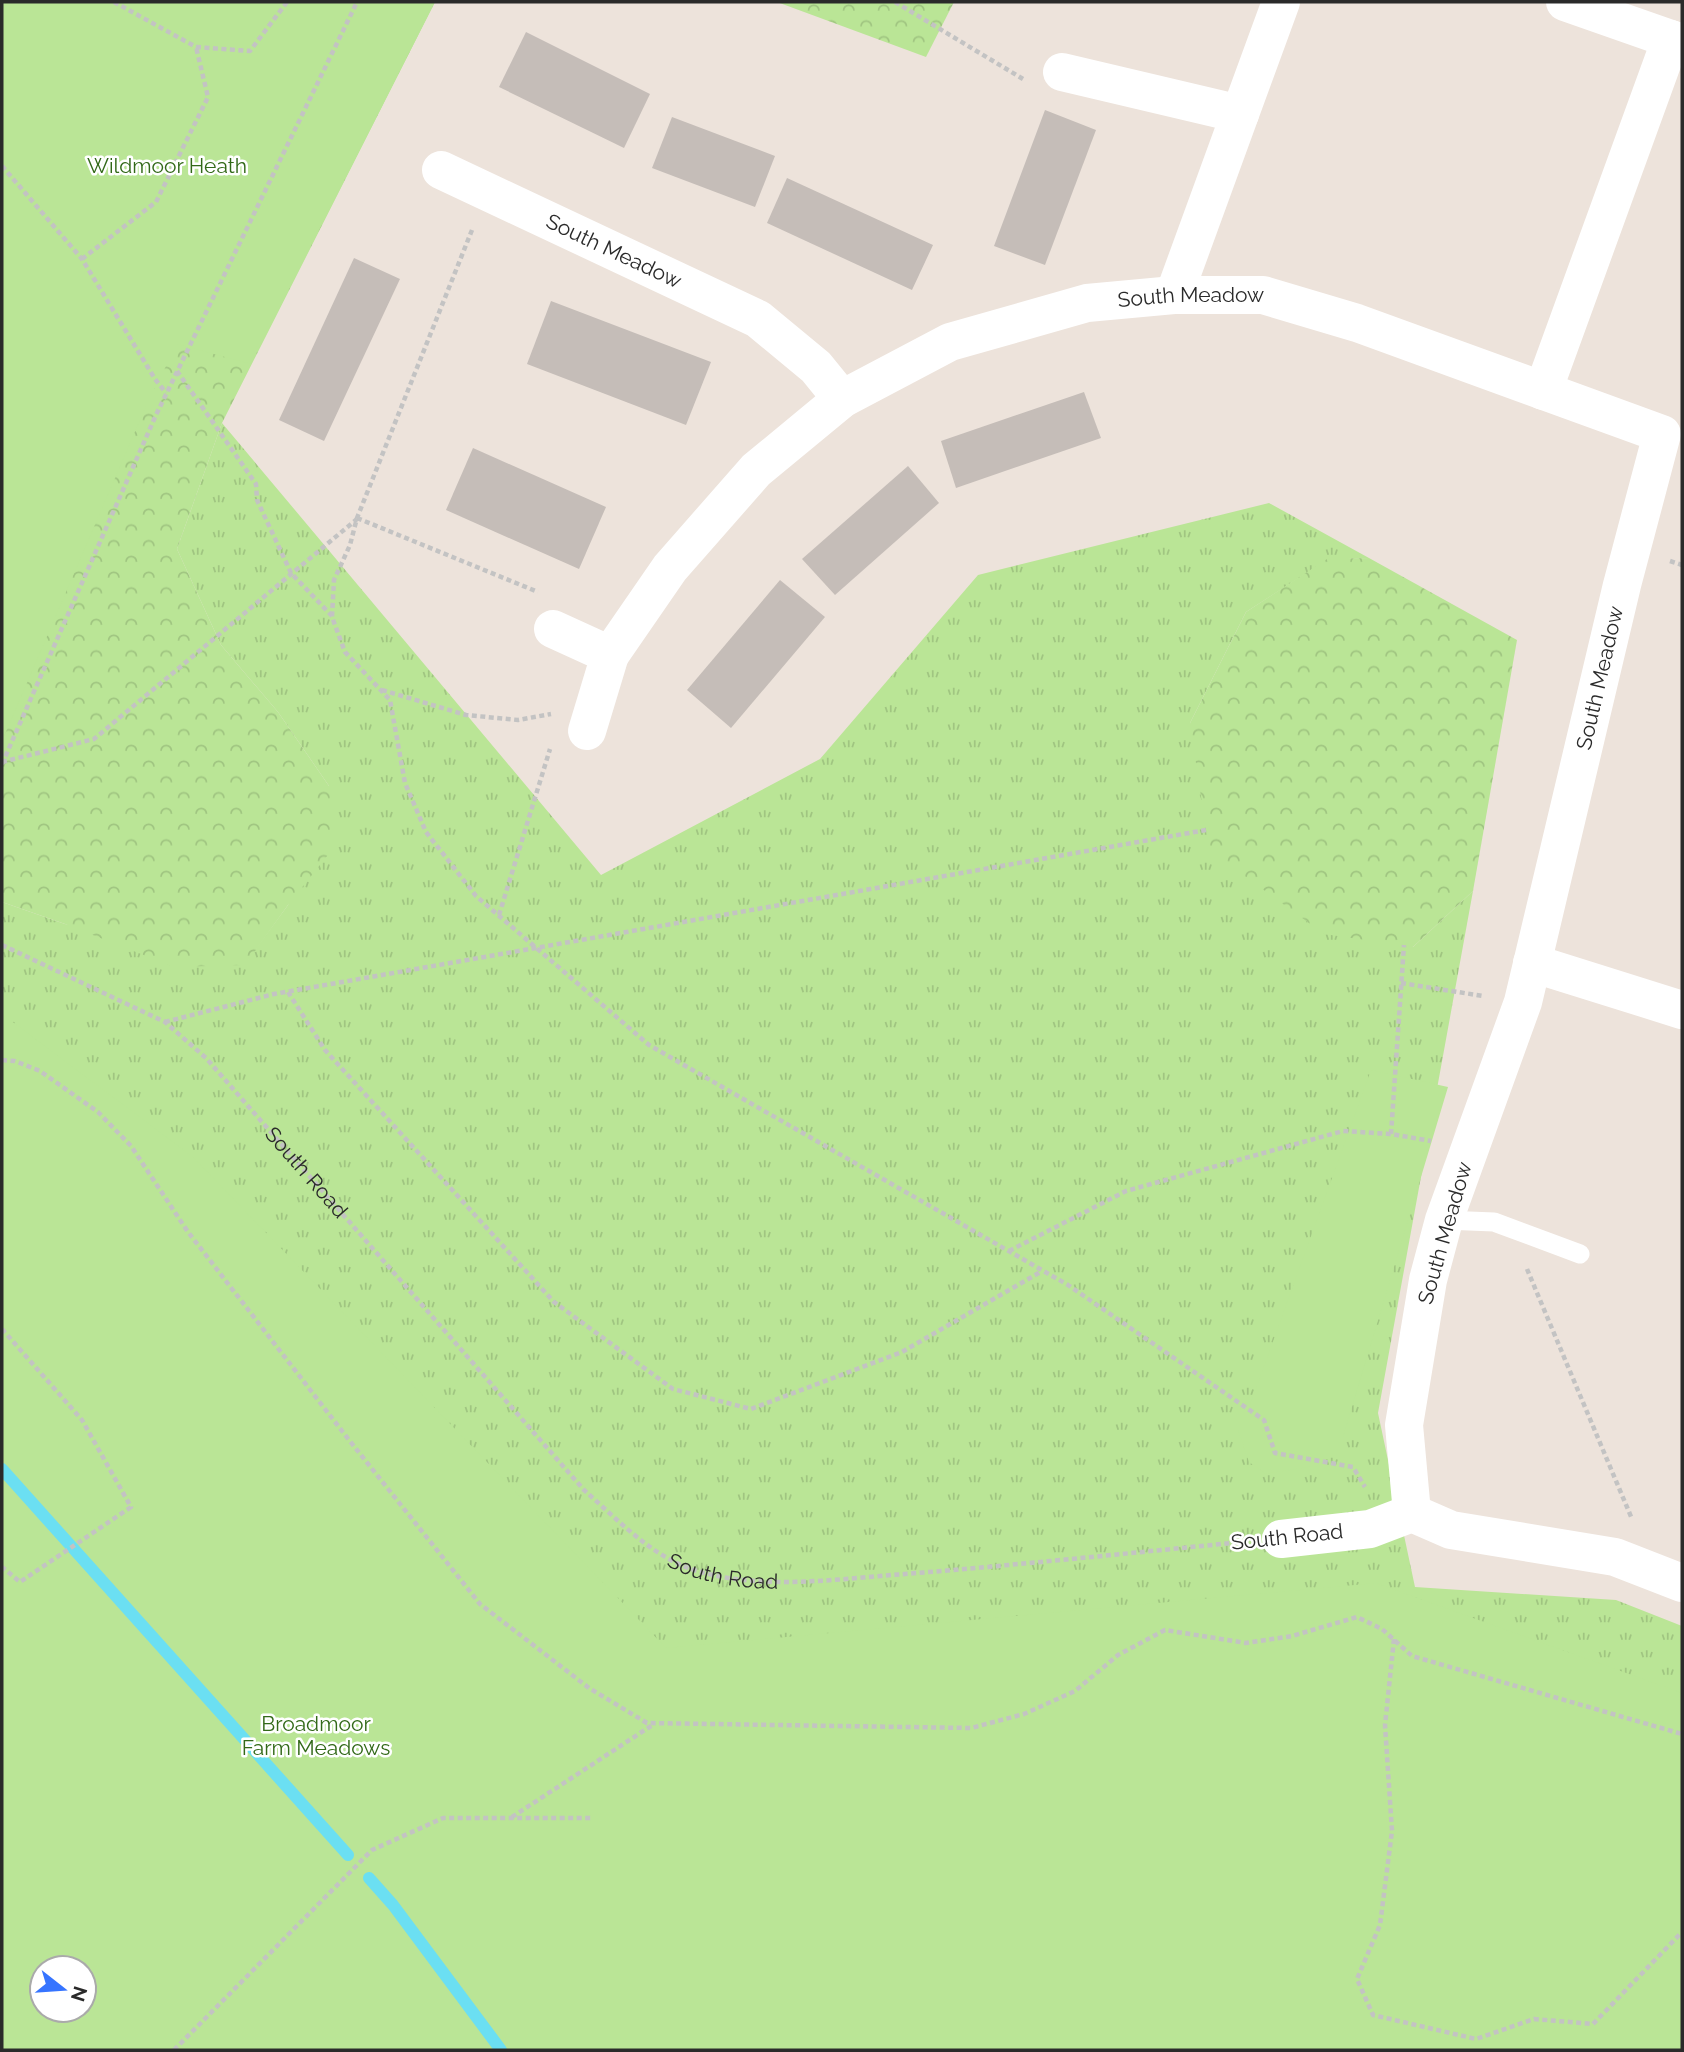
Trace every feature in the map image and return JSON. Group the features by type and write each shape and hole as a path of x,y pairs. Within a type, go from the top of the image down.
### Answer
{"street":[{"path":"1174,295 1281,2"},
{"path":"1544,391 1676,41 1565,2"},
{"path":"1044,76 1240,114"},
{"name":"South Meadow","path":"441,170 758,319 816,367 842,399"},
{"name":"South Meadow","path":"568,726 610,655 670,568 756,470 842,399 950,342 1087,303 1174,295 1263,295 1357,323 1672,438 1622,585 1523,1002 1444,1220 1428,1280 1404,1425 1400,1518"},
{"path":"553,629 610,655"},
{"path":"1532,963 1682,1010"},
{"path":"1400,1518 1451,1530 1615,1557 1668,1577"},
{"name":"South Road","path":"1281,1539 1370,1529 1400,1518"}],"lane":[{"path":"1444,1220 1494,1222 1580,1254"}],"path":[{"path":"114,2 196,47 250,51 287,2"},
{"path":"2,763 166,393 356,2"},
{"path":"895,2 1044,76"},
{"path":"82,259 156,202 208,97 196,47"},
{"path":"2,166 82,259 166,393"},
{"path":"332,617 334,580 488,190"},
{"path":"177,370 256,484 257,500 291,573 332,617 345,652 390,699 405,783 426,832 476,896 649,1045 1068,1285 1264,1420 1275,1453 1353,1467 1400,1518"},
{"path":"2,763 94,739 357,518"},
{"path":"357,518 561,601 553,629"},
{"path":"381,690 466,715 568,726 499,915"},
{"path":"166,1022 287,992 1206,830"},
{"name":"South Road","path":"2,945 166,1022 206,1058 584,1490 632,1533 664,1557 694,1570 768,1582 962,1569 1281,1539"},
{"path":"1391,1135 1404,945"},
{"path":"1401,983 1523,1002"},
{"path":"287,992 325,1050 554,1302 673,1389 751,1409 902,1352 1042,1270"},
{"path":"2,1060 15,1061 40,1071 98,1112 131,1146 188,1232 480,1604 589,1688 647,1723 971,1728 1024,1714 1075,1690 1118,1655 1165,1630 1246,1643 1292,1636 1357,1617 1382,1629 1412,1656 1682,1734"},
{"path":"1009,1251 1126,1191 1343,1131 1391,1135 1469,1148"},
{"path":"1510,1228 1668,1577"},
{"path":"2,1329 82,1420 131,1507 20,1583 2,1567"},
{"path":"1394,1639 1385,1725 1392,1831 1380,1925 1357,1979 1373,2015 1476,2039 1534,2019 1593,2024 1682,1932"},
{"path":"511,1817 655,1723"},
{"path":"174,2050 372,1850 443,1818 591,1818"}],"green space":[{"name":"Wildmoor Heath","path":"2,2 435,2 251,364 177,344 146,406 2,741"},
{"path":"435,2 222,423 177,549 221,645 278,712 329,786 335,846 245,965 174,967 2,902 2,42"},
{"path":"777,2 954,2 926,57"},
{"path":"222,423 601,875 820,759 978,575 1269,503 1369,558 1327,560 1246,612 1190,723 1413,947 1473,891 1378,1413 1415,1587 1616,1600 1682,1626 1682,2050 2,2050 2,902 65,924 244,965 288,905 329,786 278,712 221,645 177,549"},
{"path":"1369,558 1517,640 1473,891 1413,947 1324,934 1209,850 1190,723 1246,612 1327,559"},
{"name":"Broadmoor Farm Meadows","path":"2,1014 193,1157 666,1648 1376,1583 1682,1693 1682,2050 2,2050"},
{"path":"1371,1070 1448,1087 1343,1437 1314,1466 1266,1474 1249,1462 1238,1430 1249,1408"}],"building":[{"path":"526,32 650,94 624,148 499,87"},
{"path":"1045,110 1096,130 1045,265 994,246"},
{"path":"672,117 775,156 755,207 652,168"},
{"path":"787,178 933,245 912,290 767,223"},
{"path":"354,258 400,279 324,441 279,420"},
{"path":"551,301 711,362 686,425 527,364"},
{"path":"1084,392 1101,438 956,488 941,441"},
{"path":"473,448 606,507 579,569 446,510"},
{"path":"908,466 939,503 835,595 802,559"},
{"path":"780,580 825,617 731,728 687,690"}],"waterway":[{"path":"2,1469 348,1855"},
{"path":"369,1878 393,1905 501,2050"}]}
